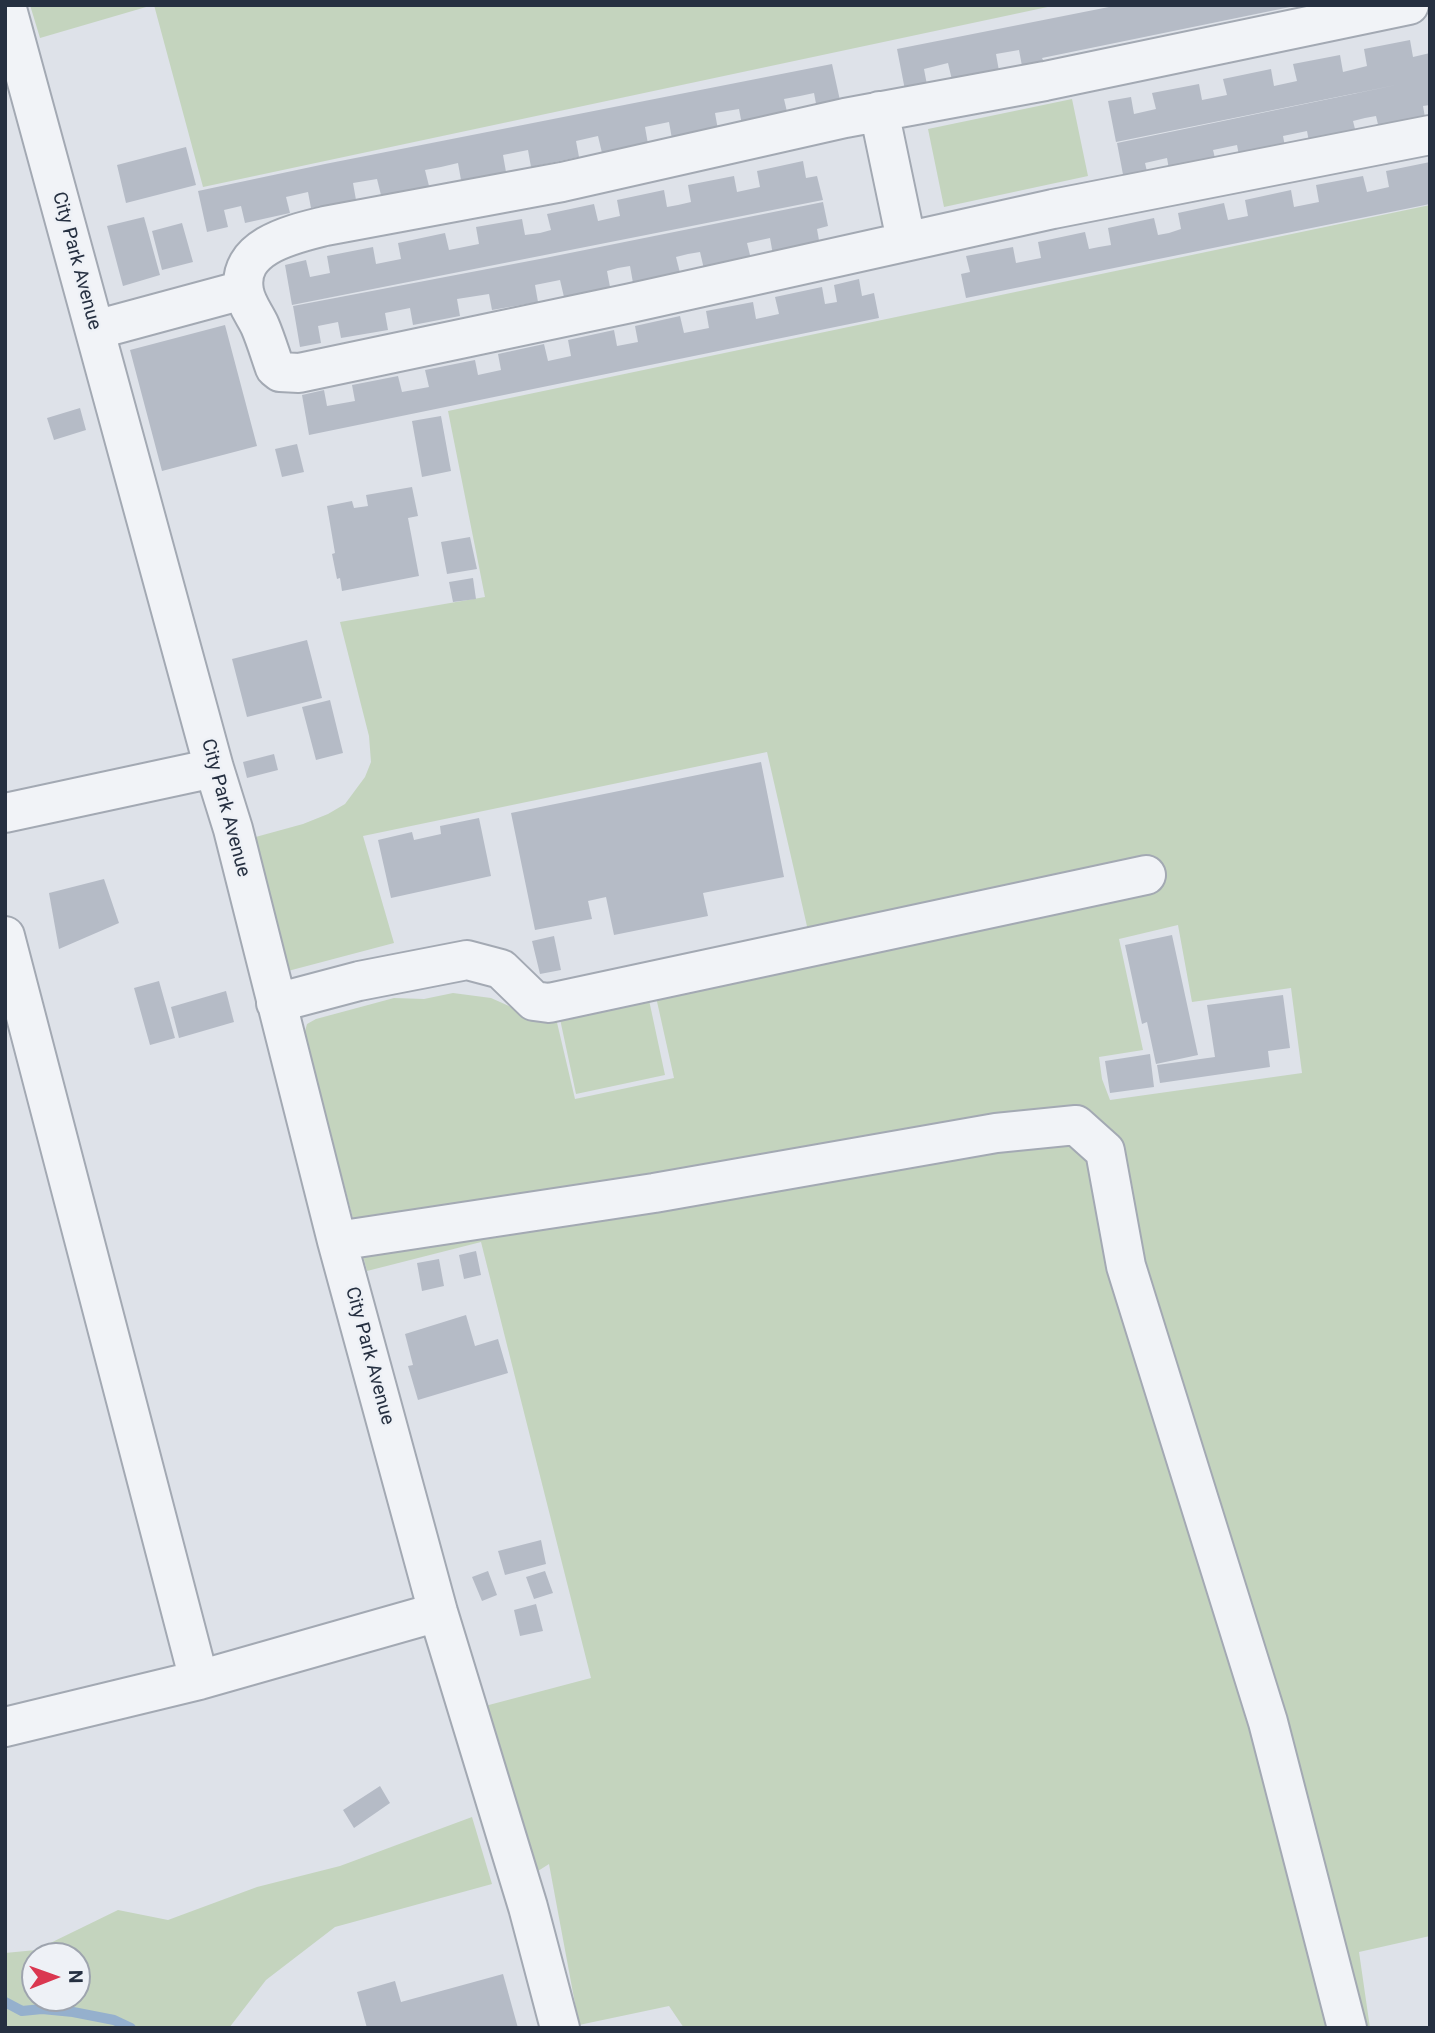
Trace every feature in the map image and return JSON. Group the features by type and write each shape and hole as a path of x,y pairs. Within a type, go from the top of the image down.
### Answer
{"street":[{"name":"City Park Avenue","path":"6,5 214,768 233,829 337,1241 438,1612 528,1907 560,2028"},
{"path":"1409,5 1045,81 879,111 562,182 286,235 268,245 255,257 247,269 243,289 261,327 275,368 279,372 299,373 631,303 1053,209 1430,135"},
{"path":"879,111 906,240"},
{"path":"95,330 243,289"},
{"path":"5,813 214,768"},
{"path":"276,1003 359,981 467,960 501,969 534,1001 549,1003 1146,875"},
{"path":"5,936 200,1680"},
{"path":"337,1241 654,1193 996,1133 1076,1125 1105,1151 1126,1266 1268,1722 1347,2028"},
{"path":"5,1727 200,1680 438,1612"}],"green space":[{"path":"30,5 153,5 40,38"},
{"path":"154,5 1057,5 203,187"},
{"path":"1072,99 1088,176 944,207 928,129"},
{"path":"1430,205 1430,1936 1359,1952 1370,2028 684,2028 669,2006 579,2025 549,1864 538,1871 485,1706 591,1678 481,1242 367,1271 304,1035 307,1024 316,1019 394,998 424,999 453,993 491,998 518,1010 555,1014 575,1099 674,1078 656,997 809,935 767,752 363,836 394,943 288,971 252,838 328,814 345,804 365,777 371,762 369,736 340,622 485,597 448,411","holes":["1178,925 1192,1002 1291,988 1302,1073 1110,1100 1102,1079 1099,1057 1143,1050 1119,939"]},
{"path":"649,1000 665,1075 576,1094 560,1019"},
{"path":"472,1817 492,1884 335,1927 266,1980 229,2028 5,2028 5,1953 21,1951 21,2012 91,2012 91,1942 52,1942 118,1910 168,1920 257,1887 340,1866"}],"building":[{"path":"1119,5 1295,6 1042,58 1044,62 1022,66 1019,50 996,54 999,71 952,80 948,63 924,69 927,85 905,90 897,49"},
{"path":"1410,40 1413,57 1430,53 1430,105 1423,106 1426,123 1380,133 1376,116 1365,118 1353,121 1357,137 1310,147 1307,131 1283,136 1286,152 1240,161 1237,145 1213,150 1217,166 1170,175 1167,158 1145,163 1149,180 1125,185 1117,143 1401,84 1116,142 1108,101 1131,97 1134,114 1156,109 1152,93 1199,84 1202,100 1227,95 1223,79 1271,69 1274,86 1297,81 1293,64 1340,55 1343,72 1367,66 1364,49"},
{"path":"832,64 841,105 817,109 814,93 784,99 788,116 742,125 739,109 715,113 718,130 672,139 669,122 645,127 648,144 602,153 598,136 576,141 579,157 531,167 528,150 503,155 506,172 461,180 458,163 425,170 429,186 381,195 377,179 353,183 356,200 311,208 308,192 286,197 290,213 245,223 241,206 224,210 228,227 207,232 198,191"},
{"path":"186,147 196,185 126,203 117,165"},
{"path":"803,161 806,178 817,176 823,200 292,305 285,265 306,260 310,277 330,273 327,256 373,247 376,264 401,259 398,243 445,233 449,250 479,244 476,227 522,219 525,235 540,233 551,230 547,214 594,204 598,221 620,216 617,200 664,190 667,207 678,205 691,202 688,185 734,176 737,192 760,187 757,171"},
{"path":"1430,162 1430,204 966,298 961,274 970,272 966,256 1013,247 1016,263 1041,258 1038,242 1085,232 1089,249 1111,245 1108,228 1154,218 1158,235 1169,233 1181,229 1178,213 1224,203 1228,220 1248,216 1245,200 1291,190 1294,207 1319,202 1316,185 1363,176 1367,192 1389,187 1386,171"},
{"path":"823,202 828,226 817,229 820,246 773,255 770,238 747,243 751,259 704,269 700,252 688,254 676,257 680,273 633,283 630,266 618,268 607,271 610,287 564,297 560,280 535,285 538,302 492,310 489,294 457,299 460,316 413,325 410,308 385,313 388,330 341,338 338,322 318,326 321,343 300,347 293,306"},
{"path":"144,217 160,275 123,286 107,226"},
{"path":"182,223 193,262 162,270 152,231"},
{"path":"859,279 862,296 874,293 879,318 309,435 302,395 324,390 327,406 355,401 352,385 398,376 402,392 429,387 425,370 475,360 478,375 501,370 498,354 544,344 548,361 571,356 568,340 614,330 617,346 638,342 635,326 680,316 684,333 709,328 706,311 753,302 756,319 779,314 775,297 822,287 825,304 837,302 834,285"},
{"path":"225,325 257,446 162,471 130,350"},
{"path":"80,408 86,430 54,440 47,418"},
{"path":"441,416 451,471 422,477 412,421"},
{"path":"297,444 304,472 282,477 275,449"},
{"path":"412,487 418,516 408,518 419,576 342,591 332,554 335,553 327,506 352,501 354,508 368,506 366,495"},
{"path":"470,537 477,569 447,574 441,542"},
{"path":"473,578 476,599 453,602 449,582"},
{"path":"307,640 322,698 247,717 232,659"},
{"path":"330,700 343,753 316,760 302,707"},
{"path":"274,754 278,770 247,778 243,762"},
{"path":"761,762 784,877 703,893 708,916 614,935 606,897 588,901 592,919 535,930 511,813"},
{"path":"479,818 491,876 391,898 378,840 412,832 414,840 441,834 440,826"},
{"path":"104,879 119,923 59,949 49,893"},
{"path":"1172,935 1198,1055 1156,1064 1147,1022 1142,1024 1125,945"},
{"path":"554,936 561,970 540,974 532,941"},
{"path":"159,981 175,1038 150,1045 134,988"},
{"path":"226,991 234,1022 179,1038 171,1007"},
{"path":"1283,995 1290,1048 1268,1051 1270,1067 1160,1083 1157,1065 1215,1057 1207,1005"},
{"path":"1150,1054 1154,1087 1110,1093 1105,1061"},
{"path":"476,1251 481,1275 464,1279 459,1255"},
{"path":"439,1259 444,1286 422,1291 417,1263"},
{"path":"466,1315 475,1346 498,1339 508,1373 418,1400 408,1366 413,1365 405,1334"},
{"path":"541,1540 546,1564 505,1575 498,1551"},
{"path":"488,1571 497,1595 482,1601 472,1577"},
{"path":"545,1571 553,1593 534,1599 526,1577"},
{"path":"536,1604 543,1631 520,1636 514,1610"},
{"path":"380,1786 390,1803 354,1828 343,1810"},
{"path":"503,1974 518,2028 367,2028 357,1992 395,1981 401,2002"}],"waterway":[{"path":"5,2002 22,2011 42,2009 73,2012 114,2020 131,2028"}]}
